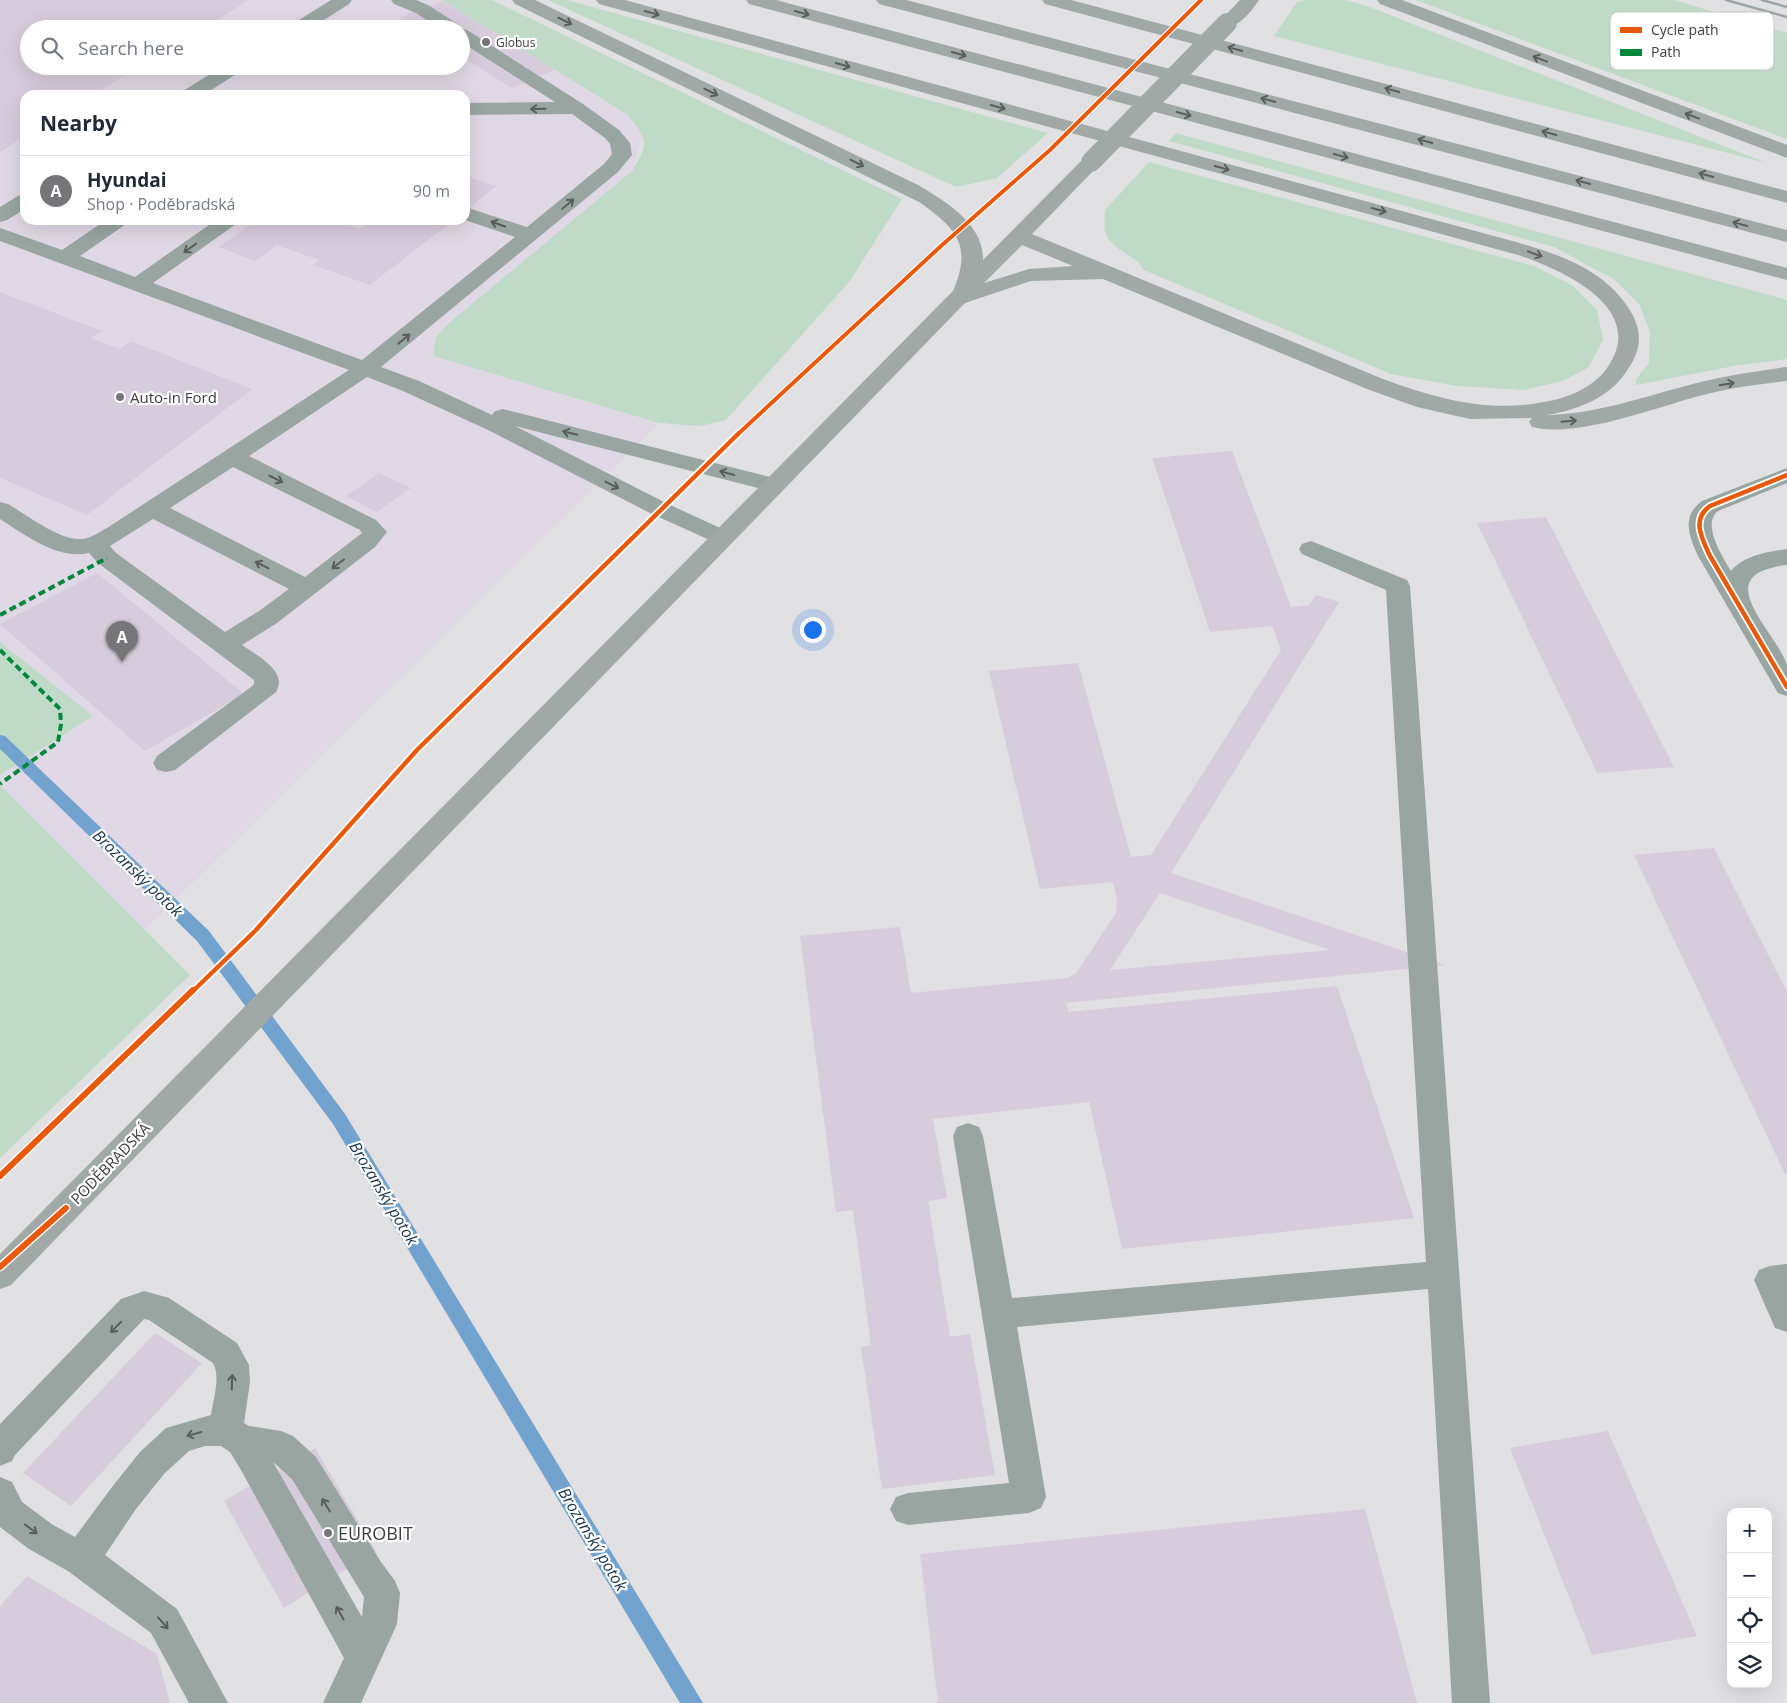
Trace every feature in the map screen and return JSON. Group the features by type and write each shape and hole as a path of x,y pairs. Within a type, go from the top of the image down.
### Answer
{"main road":[{"path":"521,0 934,202 962,227 971,250 973,260 972,275 957,300"},
{"path":"605,0 1517,248 1555,261 1579,273 1602,289 1619,307 1629,329 1629,348 1619,367 1607,383 1571,402 1523,412 1494,413 1451,408"},
{"path":"755,0 1787,274"},
{"path":"885,0 1787,236"},
{"path":"1051,0 1787,196"},
{"path":"957,300 1250,0"},
{"path":"1386,0 1787,152"},
{"path":"1018,236 1401,394 1451,408 1518,420 1562,422 1613,415 1711,386 1787,374"},
{"path":"957,300 1028,275 1079,272 1113,276"},
{"name":"PODĚBRADSKÁ","path":"0,1274 957,300"}],"street":[{"path":"311,20 343,0"},
{"path":"400,0 422,9 439,20"},
{"path":"0,509 67,545 83,547 94,544 153,508 366,369 611,168 622,155 620,144 612,134 576,108 470,40"},
{"path":"199,90 222,75"},
{"path":"470,109 576,108"},
{"path":"0,216 20,203"},
{"path":"470,214 530,235"},
{"path":"64,258 112,225"},
{"path":"138,285 222,225"},
{"path":"0,234 411,386 507,417 774,485"},
{"path":"411,386 496,425 660,509 723,538"},
{"path":"224,644 268,617 367,542 375,532 368,525 232,457"},
{"path":"1787,475 1710,506 1703,511 1699,523 1700,531 1710,556 1787,687"},
{"path":"153,508 306,588"},
{"path":"94,544 107,558 265,675 267,686 260,693 166,763"},
{"path":"1311,549 1398,586 1471,1703"},
{"path":"1742,609 1736,591 1740,576 1753,563 1787,556"},
{"path":"908,1509 1029,1497 968,1136"},
{"path":"0,1267 66,1208"},
{"path":"998,1314 1443,1274"},
{"path":"1787,1278 1770,1280 1787,1318"},
{"path":"0,1450 2,1444 133,1309 144,1305 157,1308 225,1353 232,1365 234,1436 253,1459 364,1657"},
{"path":"81,1559 124,1498 152,1463 178,1439 205,1431 281,1447 304,1468 368,1574 382,1593 379,1624 342,1703"},
{"path":"0,1493 10,1514 41,1537 81,1559 164,1621 209,1703"}],"shaded area":[{"path":"0,0 442,0 628,115 643,134 632,171 433,356 659,423 0,1073"}],"green space":[{"path":"442,0 492,0 902,199 849,282 726,420 700,426 659,423 433,356 436,337 449,323 632,171 641,154 644,142 643,136 628,115"},
{"path":"548,0 567,0 1048,133 997,178 956,187"},
{"path":"1308,0 1345,0 1367,6 1767,163 1274,36 1297,2"},
{"path":"1416,0 1674,0 1715,12 1610,12 1610,70 1774,70 1774,29 1787,33 1787,139"},
{"path":"1176,133 1787,300 1787,359 1739,365 1636,385 1636,379 1649,363 1650,332 1639,304 1615,280 1554,247 1169,141"},
{"path":"1149,162 1534,266 1573,286 1597,310 1603,340 1589,367 1563,381 1524,390 1457,386 1391,374 1144,270 1140,264 1112,244 1105,231 1105,210"},
{"path":"0,642 93,716 0,775"},
{"path":"0,785 190,975 0,1158"}],"building":[{"path":"0,0 249,0 217,20 20,20 20,75 125,75 101,90 20,90 20,139 0,152"},
{"name":"Globus","path":"443,1 555,70 512,88 470,62 470,20 405,20 400,17"},
{"path":"470,178 497,186 470,207"},
{"path":"250,225 347,225 360,229 365,225 448,225 370,285 313,265 319,260 277,245 255,261 219,247"},
{"path":"0,292 102,331 91,338 120,349 131,341 252,389 87,515 0,478 0,466 2,464 0,463"},
{"path":"1232,451 1291,607 1309,605 1316,595 1339,602 1171,873 1445,965 1066,1003 1069,1012 1337,986 1414,1218 1122,1249 1089,1102 933,1119 947,1198 928,1201 950,1337 970,1334 995,1475 882,1489 861,1347 871,1345 853,1210 836,1212 800,936 900,927 911,993 1068,978 1077,972 1116,913 1117,900 1113,882 1040,889 989,671 1078,663 1131,857 1151,855 1281,650 1272,626 1210,632 1152,458","holes":["1160,893 1330,950 1110,970"]},
{"path":"379,473 411,488 377,512 346,496"},
{"path":"1546,517 1674,767 1597,773 1477,523"},
{"path":"97,573 244,694 145,751 0,624"},
{"path":"1714,848 1787,992 1787,1174 1785,1174 1634,855"},
{"path":"155,1333 202,1363 71,1506 23,1473"},
{"path":"1608,1431 1697,1636 1592,1655 1510,1448"},
{"path":"315,1448 376,1551 284,1608 224,1501"},
{"path":"1365,1509 1417,1703 938,1703 920,1554"},
{"path":"27,1576 157,1654 170,1703 0,1703 0,1606"}],"waterway":[{"name":"Brozanský potok","path":"0,740 203,936 339,1119 692,1703"}],"railway":[{"path":"1726,0 1769,12"},
{"path":"1762,0 1787,7"},
{"path":"1774,13 1787,17"}],"marked path":[{"path":"0,615 107,558"},
{"path":"0,650 60,709 61,724 58,742 0,784"}],"cycle path":[{"path":"0,1176 256,930 417,750 703,467 941,246 1050,150 1201,0"},
{"path":"1787,475 1710,506 1703,511 1699,523 1703,541 1710,556 1787,687"},
{"path":"0,1267 66,1208"}],"place":[{"name":"Globus","path":"486,42"},
{"name":"Auto-in Ford","path":"120,397"},
{"name":"Hyundai","path":"122,662"},
{"name":"EUROBIT","path":"328,1533"}]}
